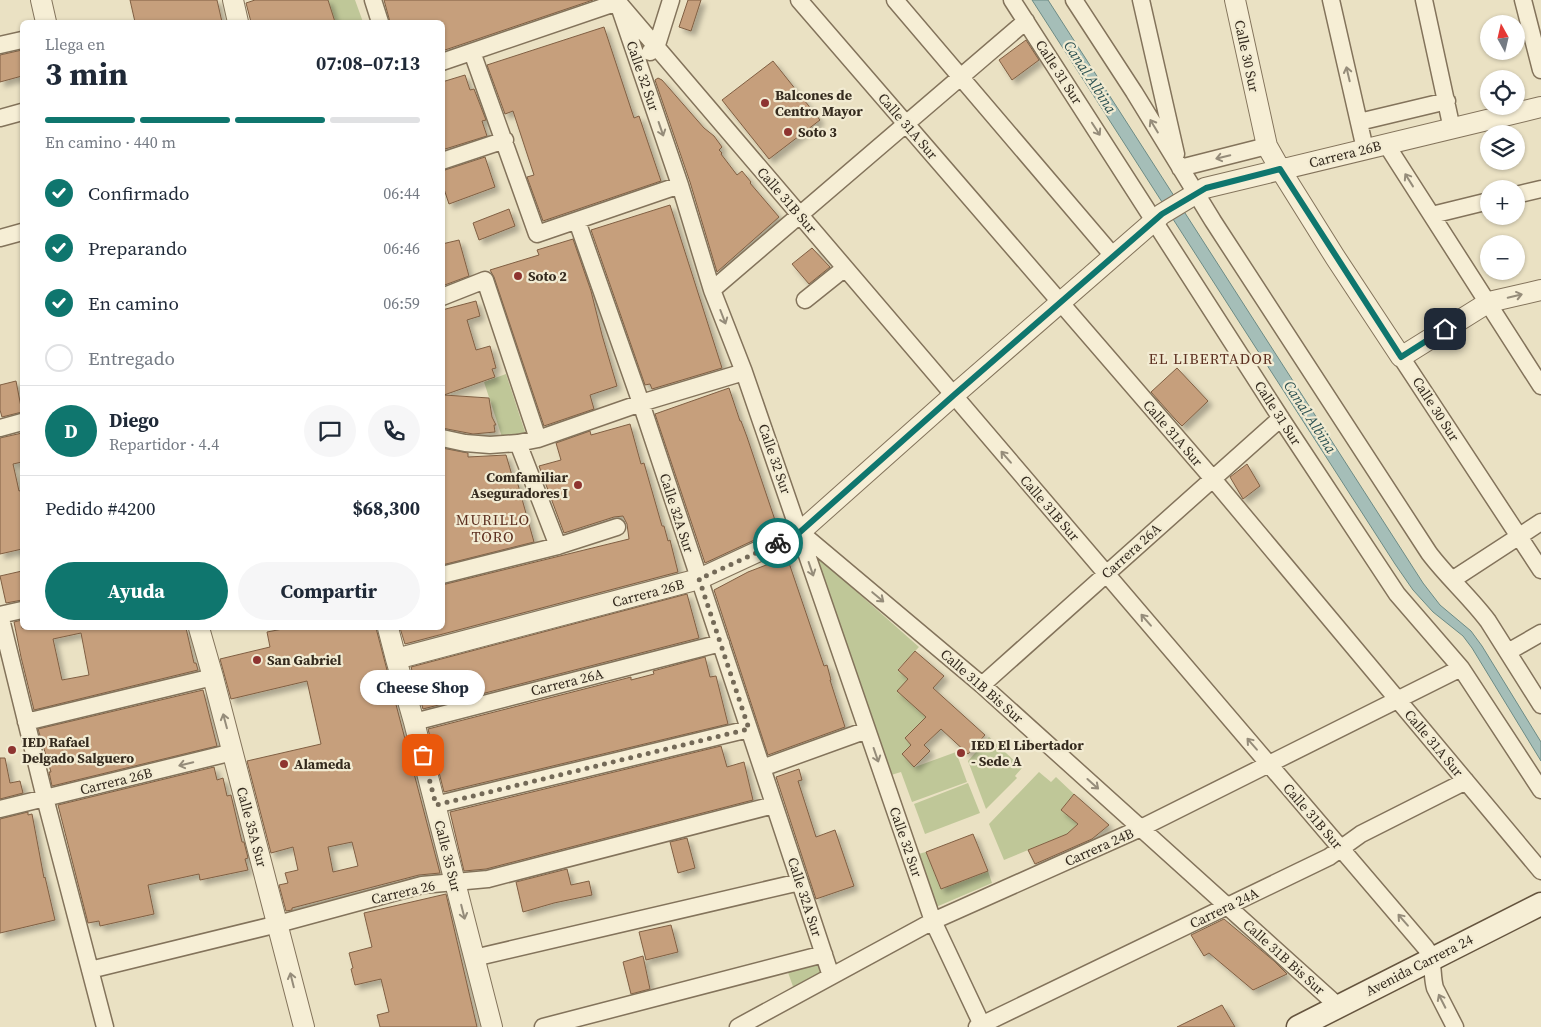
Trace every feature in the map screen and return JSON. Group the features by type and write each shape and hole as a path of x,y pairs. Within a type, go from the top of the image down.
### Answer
{"main road":[{"name":"Avenida Carrera 24","path":"1329,1027 1541,904"},
{"name":"Avenida Carrera 24","path":"1298,1027 1338,1006 1541,919"}],"street":[{"path":"40,0 45,20"},
{"path":"233,0 238,20"},
{"path":"373,0 379,20"},
{"path":"637,62 656,48 671,0"},
{"name":"Calle 31A Sur","path":"799,0 1213,478 1541,871"},
{"path":"895,0 1114,257"},
{"name":"Calle 31 Sur","path":"1012,0 1159,218 1281,418 1397,594 1461,668 1541,790"},
{"path":"1074,0 1134,92 1180,168"},
{"path":"1141,0 1180,168 1189,197 1429,553 1479,609 1541,705"},
{"name":"Calle 30 Sur","path":"1235,0 1267,146 1401,357 1541,570"},
{"path":"1331,0 1365,149"},
{"path":"1424,0 1452,129"},
{"path":"1524,0 1541,70"},
{"path":"445,61 618,1"},
{"name":"Calle 31B Sur","path":"618,1 656,48 1425,946 1432,967 1435,988 1455,1027"},
{"name":"Calle 32 Sur","path":"618,1 680,185 712,290 744,372 933,921 981,1026"},
{"path":"712,290 1026,21"},
{"path":"0,45 20,40"},
{"path":"472,52 538,234 680,185"},
{"path":"1359,122 1447,101"},
{"name":"Carrera 26B","path":"396,659 699,579 800,532 954,395 1159,218 1189,197 1219,184 1541,107"},
{"path":"0,118 20,113"},
{"path":"445,160 505,140"},
{"path":"1386,144 1489,302 1541,386"},
{"path":"1180,168 1267,146"},
{"path":"1525,192 1541,189"},
{"path":"1432,215 1480,203"},
{"name":"Calle 32A Sur","path":"577,221 641,404 831,976"},
{"path":"0,238 20,233"},
{"path":"805,300 845,268"},
{"path":"445,296 485,280 538,439"},
{"path":"1401,357 1489,302 1541,290"},
{"path":"445,439 465,443 490,445 538,439 744,372"},
{"name":"Carrera 26A","path":"982,685 1281,418"},
{"path":"0,428 20,423"},
{"path":"518,443 558,546"},
{"path":"1452,580 1541,522"},
{"path":"445,574 558,546 617,527"},
{"name":"Calle 31B Bis Sur","path":"800,532 982,685 1338,1006"},
{"path":"20,610 0,615 45,798 105,1027"},
{"name":"Calle 35A Sur","path":"200,630 304,1027"},
{"name":"Calle 35 Sur","path":"389,630 436,805 492,1027"},
{"path":"1508,652 1541,633"},
{"name":"Carrera 26A","path":"414,722 720,643"},
{"name":"Carrera 24B","path":"738,1027 933,921 1141,828 1461,668"},
{"path":"26,722 213,676"},
{"path":"436,805 749,729"},
{"path":"762,768 867,730"},
{"name":"Carrera 26B","path":"0,809 233,752"},
{"name":"Carrera 24A","path":"981,1026 1329,857 1361,834 1466,781"},
{"name":"Carrera 26","path":"90,970 278,924 422,885 488,879 774,805"},
{"path":"474,958 800,882"},
{"path":"543,1027 824,954"}],"green space":[{"path":"328,0 355,0 362,20 334,20"},
{"path":"506,374 525,432 503,440 484,382"},
{"path":"814,554 919,647 898,669 908,679 926,717 905,738 911,745 902,754 915,767 956,752 967,782 912,802 901,772 891,775"},
{"path":"989,737 1022,768 1015,776 1017,778 986,809 968,761"},
{"path":"1039,772 1051,782 1056,777 1074,794 1061,810 1078,824 1067,834 1004,860 989,824"},
{"path":"968,783 980,813 925,834 914,804"},
{"path":"926,852 941,889 988,871 992,883 936,907 918,854"},
{"path":"824,954 831,976 796,995 785,964"}],"water":[{"name":"Canal Albina","path":"1032,0 1048,0 1423,583 1440,605 1471,631 1482,646 1541,742 1541,761 1472,648 1463,636 1433,612 1413,590 1395,564"}],"building":[{"path":"130,0 217,0 222,20 135,20"},
{"path":"255,0 328,0 334,20 250,20 246,3"},
{"path":"384,0 593,0 445,50 445,20 389,20"},
{"path":"688,0 701,0 691,31 679,27"},
{"path":"604,27 634,118 639,116 661,181 543,221 527,177 534,175 513,111 505,114 487,65"},
{"path":"1026,40 1039,60 1012,80 999,60"},
{"path":"20,50 20,77 0,82 0,55"},
{"name":"Balcones de Centro Mayor","path":"773,61 820,120 769,159 722,100"},
{"path":"465,75 470,90 474,89 486,120 482,121 487,136 445,149 445,81"},
{"path":"658,78 662,80 704,128 714,136 722,147 719,150 721,154 737,175 742,171 779,217 717,272 690,182 655,80"},
{"path":"485,157 495,187 449,204 445,192 445,170"},
{"path":"670,205 722,368 652,389 650,384 645,385 591,230"},
{"path":"509,209 515,226 479,240 473,223"},
{"path":"573,239 591,291 617,386 590,395 594,409 544,426 490,270 539,255 537,250"},
{"path":"459,240 469,276 445,285 445,243"},
{"path":"812,248 830,267 809,284 792,264"},
{"path":"476,301 480,316 467,320 476,350 490,346 496,368 492,369 495,377 445,395 445,309"},
{"path":"1177,368 1208,401 1182,426 1151,392"},
{"path":"16,381 20,412 2,417 0,410 0,385"},
{"path":"729,388 778,529 705,563 655,414"},
{"path":"445,395 489,398 492,417 496,425 494,425 495,432 473,434 445,429"},
{"path":"630,424 641,464 644,463 662,526 664,526 668,541 670,540 678,572 405,644 401,630 445,630 445,584 629,539 627,524 623,516 614,517 564,533 539,466 561,460 556,443 590,431 591,435"},
{"path":"20,433 20,462 13,464 20,491 20,549 0,554 0,438"},
{"path":"445,449 468,453 468,457 506,455 514,482 517,481 534,542 445,564"},
{"path":"1247,464 1260,486 1243,499 1230,477"},
{"path":"787,557 824,666 827,665 845,727 768,755 714,590 748,572"},
{"path":"20,571 20,600 6,603 0,576"},
{"path":"687,594 699,638 423,709 411,667"},
{"path":"20,620 20,630 186,630 194,663 196,663 198,670 34,710 14,622","holes":["81,633 89,675 62,680 53,639"]},
{"path":"278,630 377,630 440,873 419,875 286,911 279,885 288,883 285,873 298,870 293,847 271,853 247,761 321,744 307,681 231,699 220,659 270,647 267,632","holes":["352,842 358,866 333,872 328,847"]},
{"path":"915,651 944,676 933,688 985,735 968,754 941,729 924,745 930,751 914,767 902,754 911,745 905,738 926,717 897,691 908,679 898,670"},
{"path":"705,657 710,677 716,676 728,724 444,792 428,729 631,677 631,680 654,674 653,671"},
{"path":"203,690 217,746 52,786 49,772 51,772 38,729"},
{"path":"721,746 727,767 744,762 753,800 486,869 464,871 450,812"},
{"path":"0,758 5,758 10,783 20,781 23,793 0,799"},
{"path":"214,767 217,780 223,778 227,796 231,795 242,842 244,842 248,858 245,859 248,870 200,880 199,874 148,885 154,914 100,926 99,921 88,923 58,805"},
{"path":"799,769 802,780 798,781 816,837 835,830 854,886 816,899 776,777"},
{"path":"1074,794 1109,825 1092,839 1035,864 1028,850 1067,834 1078,824 1061,810"},
{"path":"28,812 28,815 32,814 44,878 55,920 0,933 0,819"},
{"path":"973,834 988,871 941,889 926,852"},
{"path":"687,838 695,868 678,873 670,842"},
{"path":"567,869 571,885 589,881 592,895 523,912 516,882"},
{"path":"446,894 477,1027 380,1027 377,1015 389,1012 381,979 355,985 351,969 353,968 349,953 372,947 364,913"},
{"path":"1224,919 1287,974 1253,990 1209,953 1204,956 1191,935"},
{"path":"671,925 678,952 646,960 639,932"},
{"path":"643,956 650,989 631,994 623,962"},
{"path":"1222,1005 1235,1027 1177,1027"}],"way so far":[{"path":"423,755 436,805 749,729 699,579 778,543"}],"place":[{"name":"Balcones de Centro Mayor","path":"765,103"},
{"name":"Soto 3","path":"788,132"},
{"name":"Soto 2","path":"518,276"},
{"name":"Comfamiliar Aseguradores I","path":"578,485"},
{"name":"San Gabriel","path":"257,660"},
{"name":"IED Rafael Delgado Salguero","path":"12,750"},
{"name":"IED El Libertador - Sede A","path":"961,753"},
{"name":"Cheese Shop","path":"423,755"},
{"name":"Alameda","path":"284,764"}],"district":[{"name":"EL LIBERTADOR","path":"1211,359"},
{"name":"MURILLO TORO","path":"493,528"}],"route":[{"path":"778,543 800,532 1162,214 1206,188 1280,169 1401,357 1445,329"}]}
